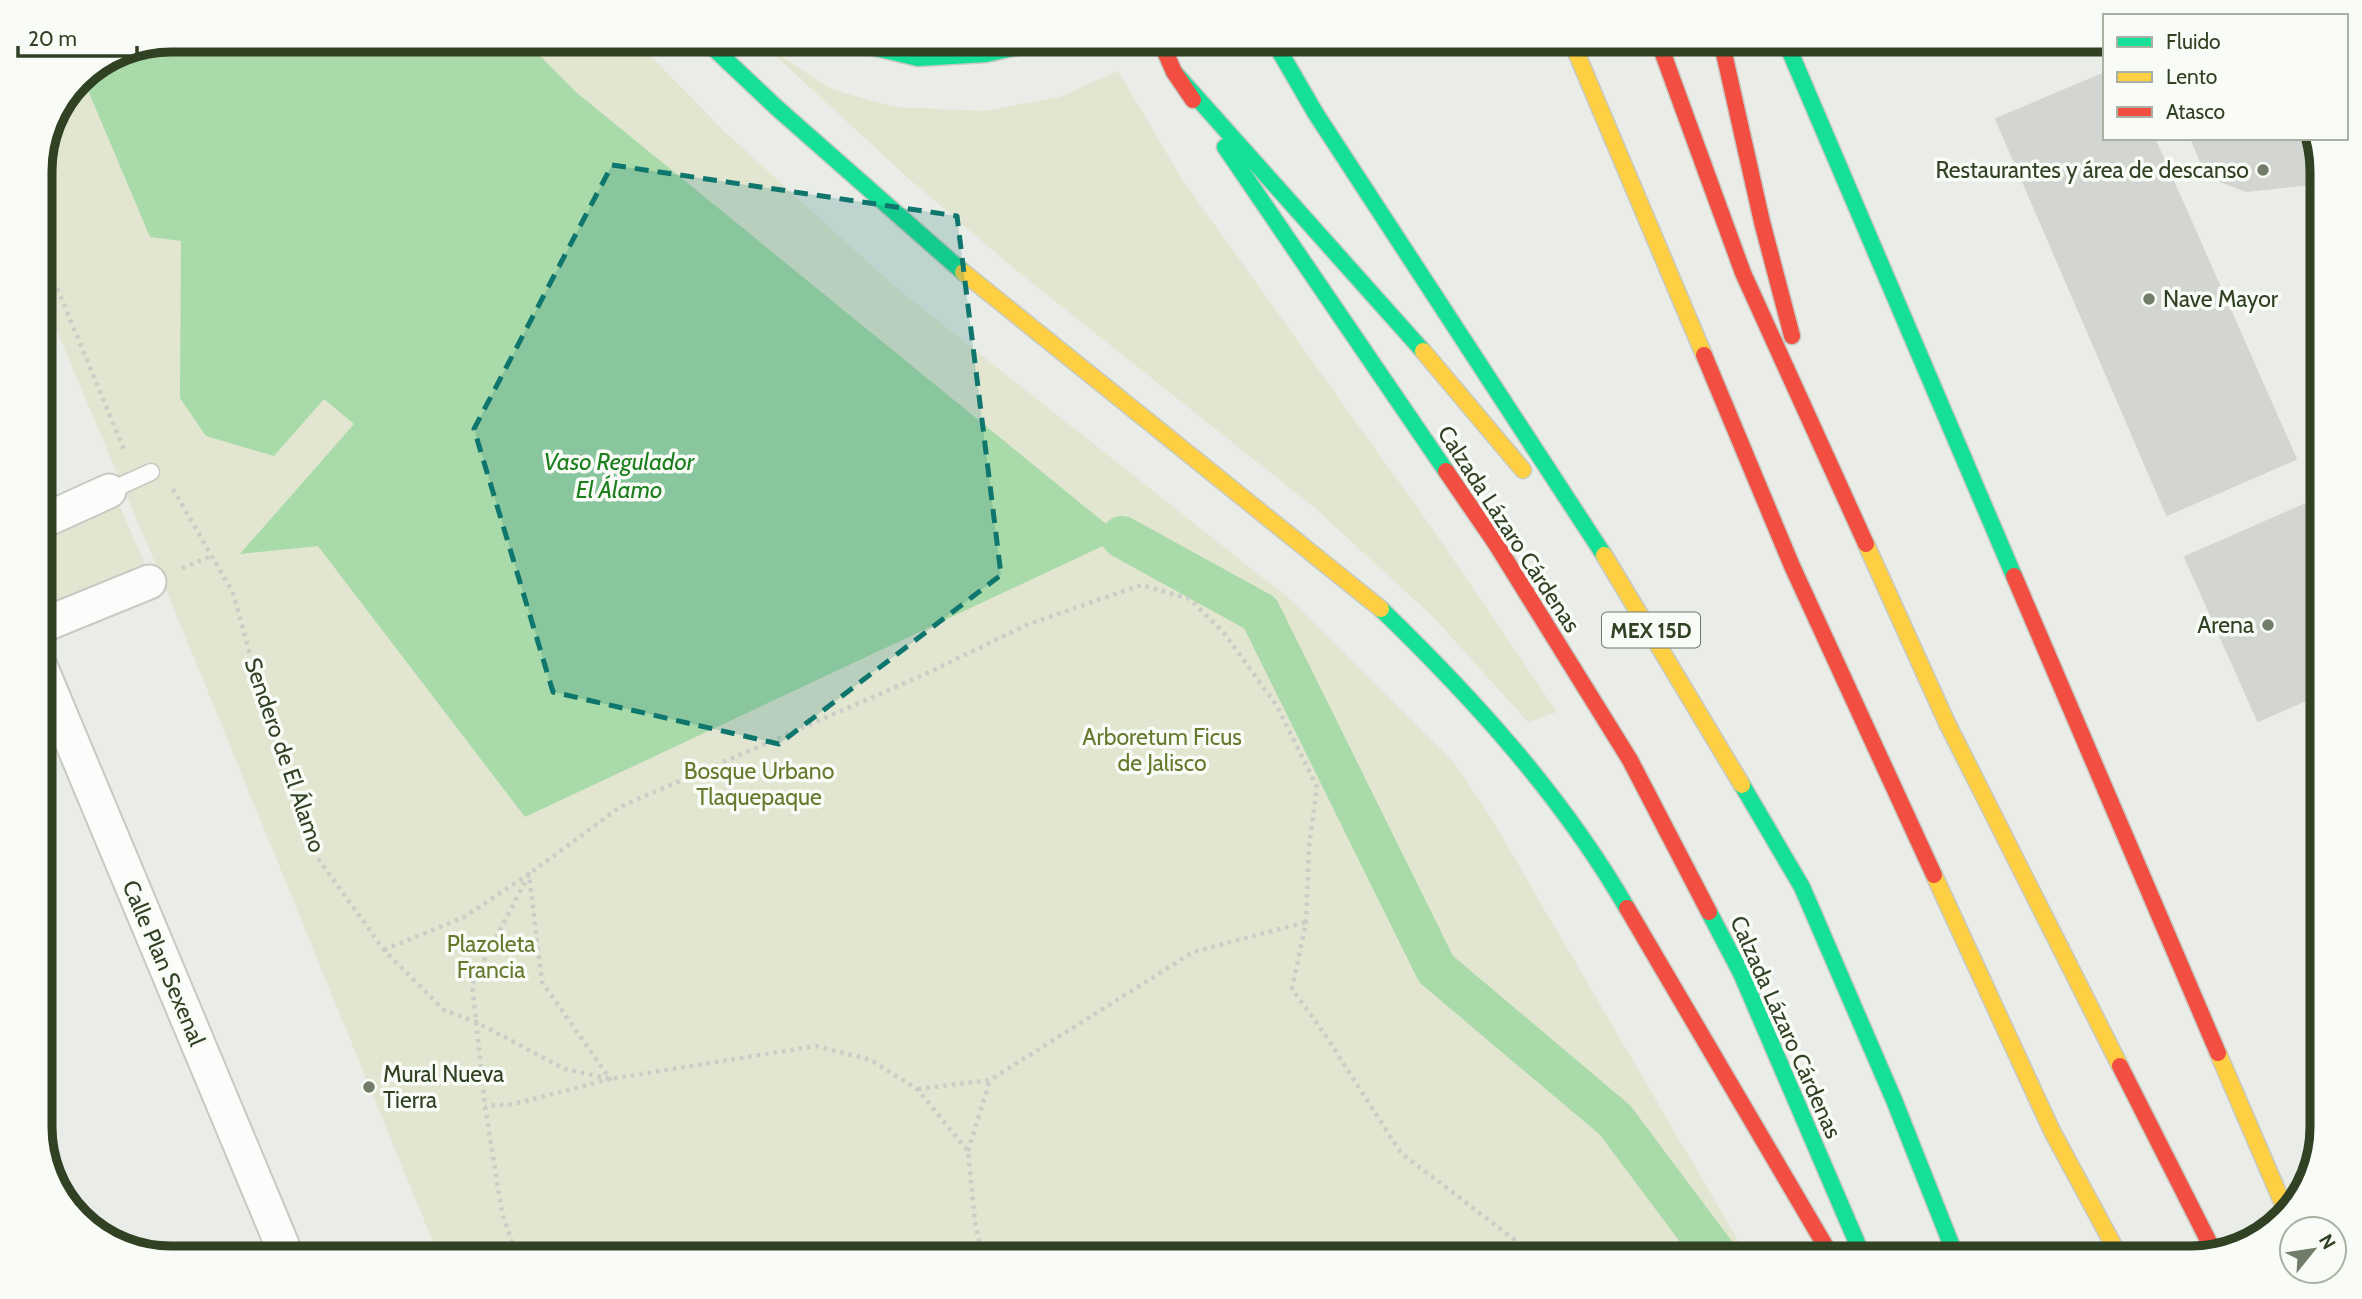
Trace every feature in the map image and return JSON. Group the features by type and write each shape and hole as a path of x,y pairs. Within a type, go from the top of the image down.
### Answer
{"main road":[{"path":"718,52 777,108 995,300 1366,594 1455,681 1528,765 1615,887 1825,1246"},
{"path":"893,52 918,58 995,52"},
{"name":"Calzada Lázaro Cárdenas","path":"1165,52 1174,72 1496,544 1630,760 1741,972 1858,1246"},
{"name":"MEX 15D","path":"1280,52 1324,126 1636,604 1802,887 1894,1100 1952,1246"},
{"path":"1576,52 1792,566 2052,1131 2114,1246"},
{"path":"1662,52 1743,273 1947,723 2210,1244"},
{"path":"1724,52 1762,222 1828,458"},
{"path":"1790,52 2282,1203"},
{"path":"1174,72 1400,324 1636,604"}],"street":[{"path":"53,516 109,491"},
{"path":"53,621 149,582"},
{"name":"Calle Plan Sexenal","path":"53,699 283,1246"}],"lane":[{"path":"109,491 150,472"}],"path":[{"name":"Sendero de El Álamo","path":"53,280 131,465 165,476 233,593 268,720 314,853 384,950 444,1010 476,1022 565,1069 610,1079 816,1046 872,1060 917,1089 968,1151"},
{"path":"384,950 464,916 529,874 620,807 921,676 1029,624 1141,585 1190,599 1224,633 1277,705 1317,786 1306,922 1292,989 1324,1033 1401,1153 1523,1246"},
{"path":"513,1246 502,1213 485,1106 472,984 529,874"},
{"path":"485,1106 514,1104 610,1079 542,982 529,874"},
{"path":"917,1089 990,1080 1193,953 1306,922"},
{"path":"980,1246 968,1151 990,1080"}],"highlighted area":[{"path":"612,165 957,216 1001,575 779,744 553,692 474,429"}],"green space":[{"name":"Bosque Urbano Tlaquepaque","path":"172,52 647,52 726,133 894,286 1291,600 1453,761 1491,818 1741,1246 435,1246 161,577 53,321 53,164 62,126 87,87 126,62"},
{"path":"772,52 831,89 894,107 984,111 1060,97 1118,71 1183,181 1432,528 1557,712 1528,722 1433,617 1316,509 1016,270 908,178"},
{"path":"118,502 147,569 53,610 53,530"}],"water":[{"name":"Vaso Regulador El Álamo","path":"172,52 536,52 577,93 1122,537 525,817 318,546 240,554 354,424 324,399 274,456 206,436 180,398 181,241 150,237 87,87 126,62"}],"building":[{"name":"Nave Mayor","path":"2103,74 2103,140 2155,140 2296,459 2167,515 1996,119"},
{"name":"Restaurantes y área de descanso","path":"2192,140 2305,140 2309,184 2246,191 2207,176"},
{"name":"Arena","path":"2309,502 2310,698 2258,721 2185,557"}],"waterway":[{"path":"1122,537 1260,613 1436,969 1615,1120 1709,1246"}],"traffic: fast":[{"path":"718,52 963,272"},
{"path":"893,52 918,58 995,52"},
{"path":"1280,52 1316,114 1604,555"},
{"path":"1790,52 2014,576"},
{"path":"1174,72 1423,351"},
{"path":"1225,147 1446,471"},
{"path":"1381,609 1450,678 1514,750 1574,827 1627,908"},
{"path":"1742,785 1802,887 1894,1100 1952,1246"},
{"path":"1709,912 1741,973 1858,1246"}],"traffic: slow":[{"path":"1576,52 1704,355"},
{"path":"963,272 1381,609"},
{"path":"1423,351 1523,470"},
{"path":"1866,544 1947,723 2120,1066"},
{"path":"1604,555 1742,785"},
{"path":"1934,875 2052,1131 2114,1246"},
{"path":"2218,1053 2282,1203"}],"traffic: jam":[{"path":"1165,52 1174,72 1193,100"},
{"path":"1662,52 1743,273 1866,544"},
{"path":"1724,52 1762,222 1792,336"},
{"path":"1704,355 1792,566 1934,875"},
{"path":"1446,471 1496,544 1630,760 1709,912"},
{"path":"2014,576 2218,1053"},
{"path":"1627,908 1825,1246"},
{"path":"2120,1066 2210,1244"}],"place":[{"name":"Restaurantes y área de descanso","path":"2263,170"},
{"name":"Nave Mayor","path":"2149,299"},
{"name":"Arena","path":"2268,625"},
{"name":"Mural Nueva Tierra","path":"369,1087"}],"park label":[{"name":"Arboretum Ficus de Jalisco","path":"1162,750"},
{"name":"Plazoleta Francia","path":"491,957"}]}
